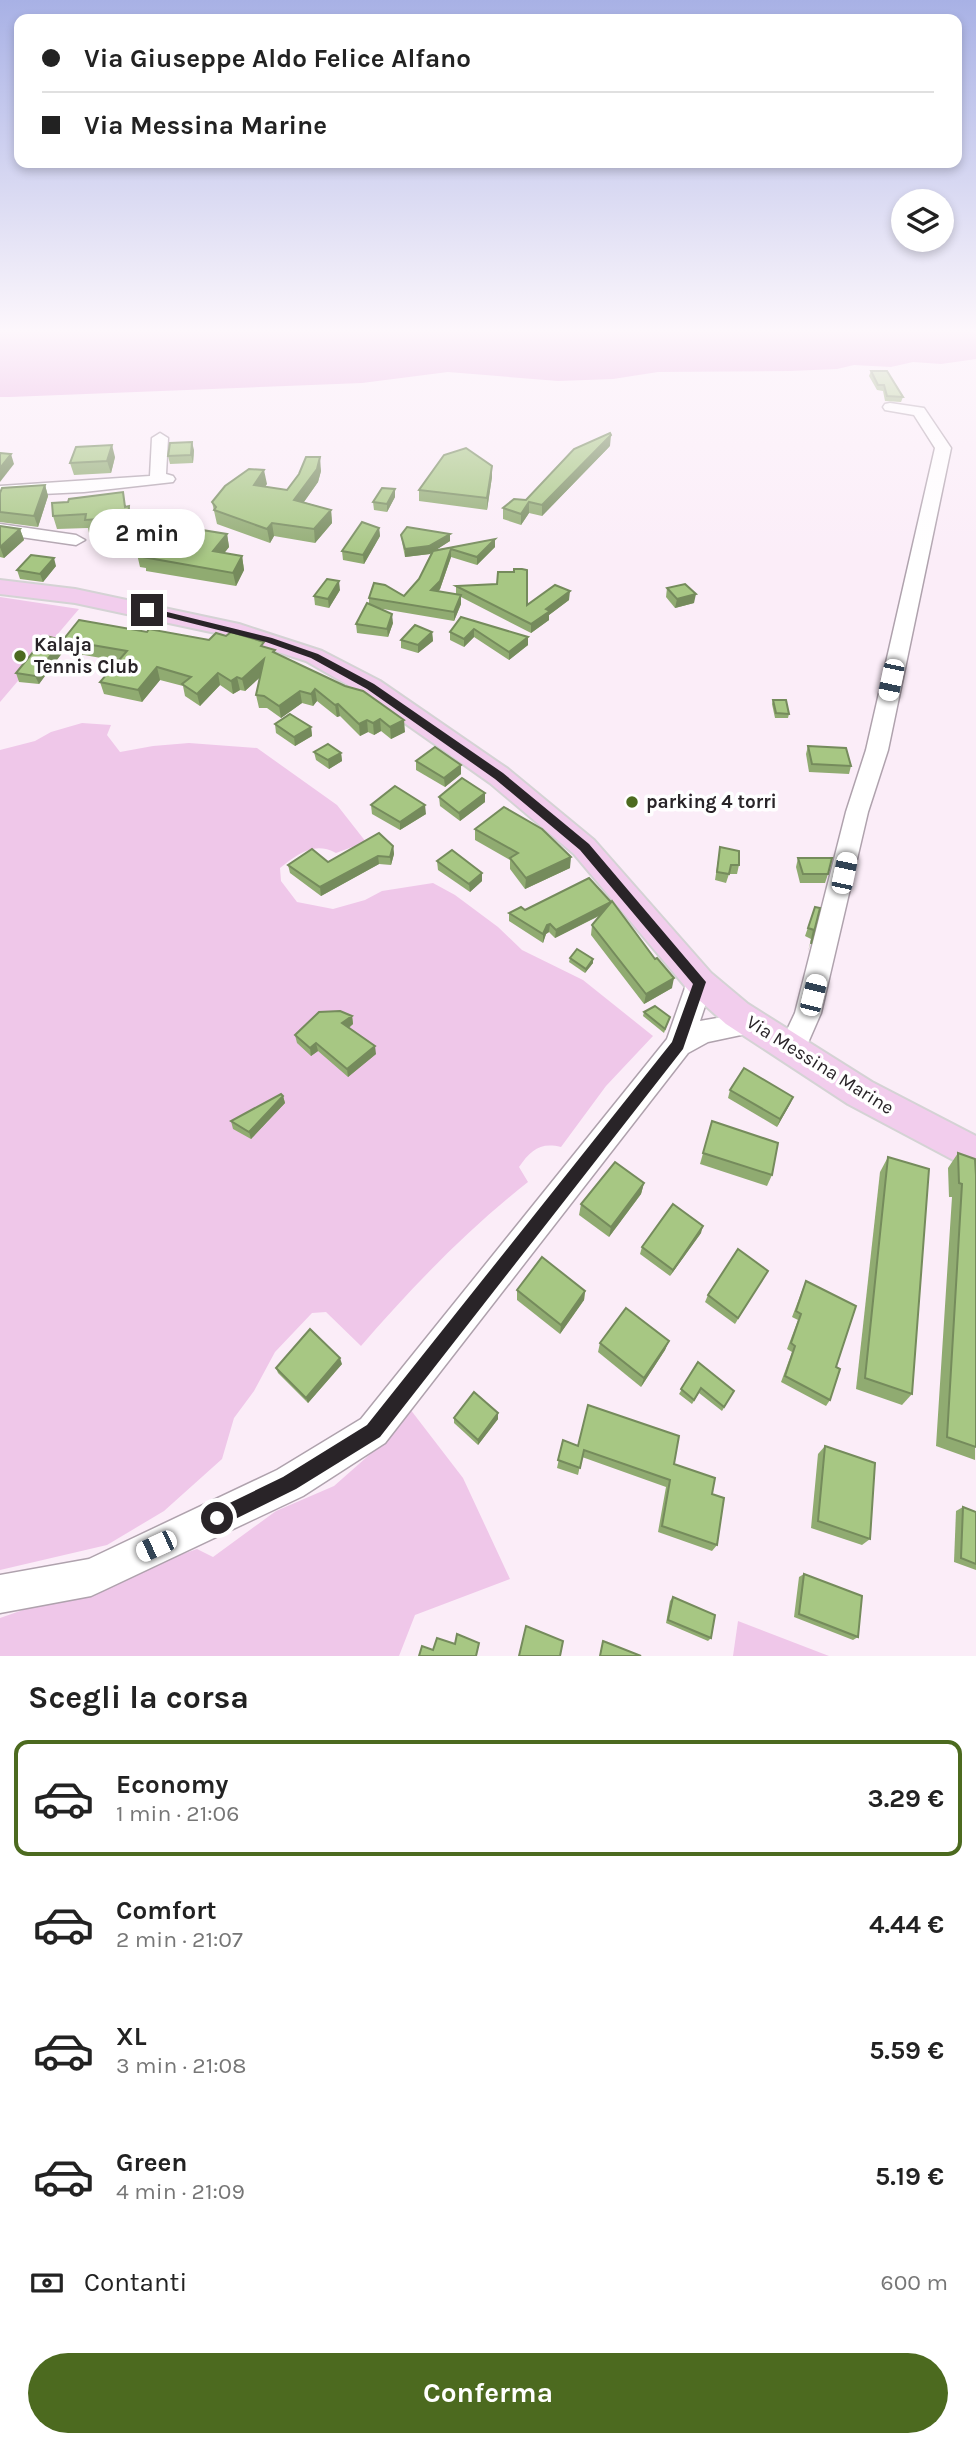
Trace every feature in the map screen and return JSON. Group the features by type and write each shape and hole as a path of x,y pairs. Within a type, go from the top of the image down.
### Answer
{"main road":[{"name":"Via Messina Marine","path":"0,587 75,596 147,610 269,640 314,656 371,687 499,776 584,847 700,982 751,1023 791,1051 948,1142 976,1155"}],"street":[{"path":"791,1051 808,1013 857,812 877,750 943,448 919,411 892,407"},
{"path":"0,491 162,479 160,438"},
{"path":"0,529 76,540"},
{"path":"0,1594 91,1577 290,1483 373,1431 678,1045 700,982"},
{"path":"678,1045 703,1031 751,1023"}],"shaded area":[{"name":"Kalaja Tennis Club","path":"0,597 79,609 0,702"},
{"path":"82,723 111,725 107,735 120,752 189,743 257,748 337,805 366,842 336,853 320,848 306,851 280,868 281,881 297,902 333,909 365,900 382,891 433,883 455,895 498,927 522,950 583,980 653,1036 606,1086 561,1147 542,1147 528,1156 519,1167 528,1182 440,1260 361,1346 326,1312 312,1313 275,1352 254,1391 234,1418 222,1459 164,1511 107,1545 0,1570 0,750 35,741 51,732"},
{"path":"410,1409 463,1478 510,1579 415,1615 399,1656 0,1656 0,1618 197,1549 213,1557 276,1511 334,1486 368,1456"},
{"path":"738,1621 829,1656 733,1656"}],"building":[{"path":"610,433 611,435 542,505 529,502 521,514 503,508 514,499 526,500 574,449"},
{"path":"192,442 191,455 168,456 170,443"},
{"path":"112,445 107,461 70,463 76,447"},
{"path":"466,448 492,466 487,498 419,490 444,455"},
{"path":"0,453 11,454 0,468"},
{"path":"306,457 320,457 317,469 294,500 331,510 314,529 272,523 267,529 214,510 216,507 212,502 225,486 249,469 264,470 254,485 287,490 299,474"},
{"path":"45,485 34,516 0,512 2,488"},
{"path":"382,488 395,489 387,504 373,502"},
{"path":"123,492 125,507 129,506 128,516 158,531 165,522 182,520 184,527 227,534 213,551 242,556 233,573 143,557 145,555 137,554 150,539 136,537 100,519 85,520 86,514 53,516 52,503"},
{"path":"362,522 379,528 363,555 342,551"},
{"path":"0,526 20,529 0,547"},
{"path":"407,527 450,534 429,546 405,549 401,535"},
{"path":"495,539 477,557 451,549 440,581 431,590 461,595 454,612 369,598 374,583 385,585 404,596 419,579 433,551"},
{"path":"31,555 54,558 40,574 17,570"},
{"path":"514,569 527,570 527,605 555,585 570,591 546,609 550,611 531,624 456,586 497,584 498,572 514,572"},
{"path":"327,579 339,581 328,599 314,596"},
{"path":"685,584 696,594 677,599 667,588"},
{"path":"367,603 392,614 387,629 356,624"},
{"path":"461,617 528,637 509,652 474,629 464,639 450,632"},
{"path":"79,620 209,640 216,633 226,636 231,632 264,642 261,646 275,650 273,652 345,686 363,691 404,720 390,727 380,719 373,723 367,720 359,724 338,704 335,705 315,689 311,694 300,691 279,706 264,696 256,695 264,659 242,679 237,677 231,681 218,673 197,694 182,684 191,677 157,667 138,690 100,682 127,651 63,640"},
{"path":"415,625 432,632 418,645 401,640"},
{"path":"46,636 62,640 35,676 16,673"},
{"path":"773,700 786,700 789,714 776,713"},
{"path":"290,714 311,727 294,737 275,724"},
{"path":"328,744 341,753 328,760 314,752"},
{"path":"808,746 846,748 851,766 812,764"},
{"path":"435,747 461,765 444,778 416,761"},
{"path":"462,778 485,793 459,813 439,797"},
{"path":"395,786 425,805 400,822 371,805"},
{"path":"504,807 542,829 571,857 526,878 510,858 518,853 475,829"},
{"path":"379,833 393,846 390,857 378,856 320,887 288,865 312,849 328,862"},
{"path":"720,847 739,851 739,865 731,865 729,874 717,872"},
{"path":"452,850 482,873 469,884 437,861"},
{"path":"798,858 832,858 828,874 803,874"},
{"path":"589,878 611,902 556,930 550,924 543,934 509,913 521,907 525,910"},
{"path":"612,901 655,959 657,958 674,978 646,994 592,925"},
{"path":"815,907 820,908 811,944 814,930 808,928"},
{"path":"577,949 593,959 586,969 570,958"},
{"path":"655,1006 670,1017 665,1029 644,1012"},
{"path":"340,1011 352,1016 342,1023 375,1046 347,1069 316,1043 310,1048 295,1035 319,1012"},
{"path":"744,1068 793,1097 780,1119 730,1090"},
{"path":"281,1094 283,1096 249,1132 231,1121"},
{"path":"712,1121 778,1143 772,1175 703,1153"},
{"path":"958,1153 975,1159 976,1175 976,1447 947,1437 962,1184 959,1183"},
{"path":"888,1157 929,1169 912,1394 865,1378"},
{"path":"615,1162 644,1183 611,1227 581,1204"},
{"path":"673,1204 703,1226 673,1270 642,1247"},
{"path":"738,1249 768,1271 738,1318 708,1295"},
{"path":"542,1257 585,1291 561,1325 517,1290"},
{"path":"806,1281 856,1306 836,1367 840,1369 830,1400 785,1376 795,1346 791,1343 801,1314 796,1311"},
{"path":"626,1308 669,1341 644,1378 600,1343"},
{"path":"310,1329 340,1358 306,1398 276,1368"},
{"path":"698,1362 734,1391 724,1407 701,1388 694,1400 681,1389"},
{"path":"474,1392 498,1413 478,1440 454,1418"},
{"path":"588,1405 679,1436 674,1464 715,1478 712,1494 724,1498 717,1545 662,1526 670,1480 584,1450 580,1468 558,1460 563,1440 578,1446"},
{"path":"825,1446 875,1463 870,1539 818,1521"},
{"path":"963,1507 976,1512 976,1564 961,1558"},
{"path":"804,1574 862,1596 858,1637 799,1614"},
{"path":"673,1597 715,1615 711,1638 668,1620"},
{"path":"526,1626 563,1641 560,1656 519,1656"},
{"path":"457,1634 479,1643 476,1656 419,1656 422,1646 433,1650 437,1638 455,1644"},
{"path":"603,1641 641,1656 600,1656"}],"place":[{"name":"Kalaja Tennis Club","path":"20,656"},
{"name":"parking 4 torri","path":"632,802"}],"route":[{"path":"147,610 269,640 314,656 371,687 543,810 606,871 653,930 700,982 678,1045 373,1431 290,1483 217,1518"}]}
